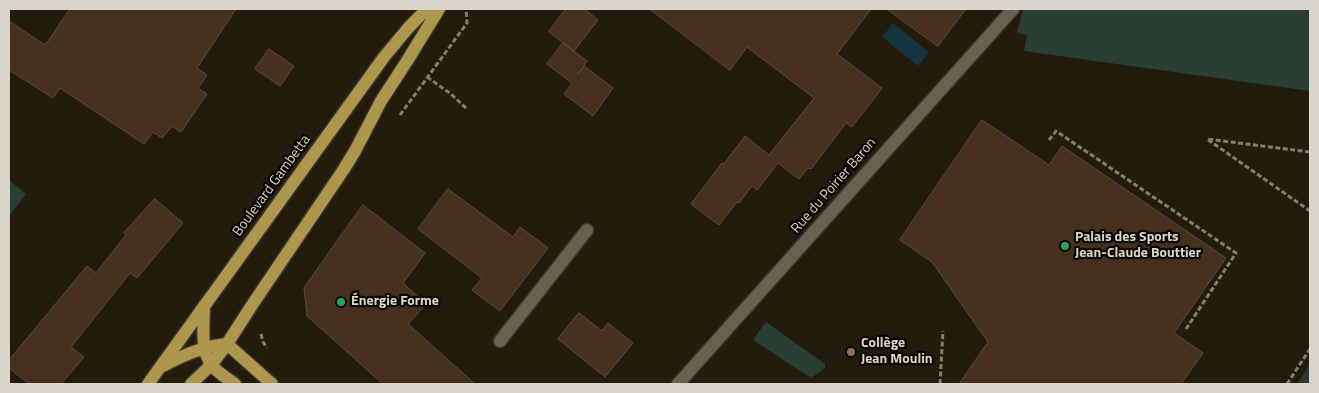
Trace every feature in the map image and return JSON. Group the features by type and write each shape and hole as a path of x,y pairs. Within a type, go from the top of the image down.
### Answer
{"main road":[{"name":"Boulevard Gambetta","path":"148,384 384,57 427,9"},
{"path":"191,384 211,365 227,344 344,169 381,101 439,9"},
{"path":"204,306 205,349 211,365 235,384"},
{"path":"160,368 177,359 205,349 227,344"},
{"path":"227,344 272,384"}],"street":[{"name":"Rue du Poirier Baron","path":"678,384 1013,9"},
{"path":"500,342 587,230"}],"path":[{"path":"407,61 451,94 467,109"},
{"path":"1049,140 1056,131 1236,253 1186,329"},
{"path":"1310,152 1207,139 1310,211"},
{"path":"940,384 943,331"},
{"path":"1288,384 1310,349"}],"green space":[{"path":"1023,9 1310,9 1310,91 1024,51 1027,35 1017,33"},
{"path":"9,180 26,194 9,216"},
{"path":"766,322 825,364 825,368 811,378 753,340"},
{"path":"1310,364 1310,384 1297,384"}],"water":[{"path":"893,23 929,52 918,66 882,37"}],"building":[{"path":"70,9 236,9 197,68 207,75 198,88 207,94 181,132 172,126 162,138 153,132 144,144 60,88 53,98 9,70 9,21 45,45"},
{"path":"566,9 584,9 598,20 574,51 549,32"},
{"path":"650,9 871,9 837,54 882,88 852,127 846,123 811,169 808,168 799,179 778,163 757,190 752,186 719,225 691,204 745,136 769,155 814,98 747,47 730,70"},
{"path":"887,9 966,9 938,46"},
{"path":"563,43 587,61 578,74 584,66 613,88 593,116 564,94 572,83 547,64"},
{"path":"269,49 294,66 280,86 255,69"},
{"name":"Palais des Sports Jean-Claude Bouttier","path":"982,120 1049,165 1062,146 1226,258 1174,333 1203,353 1181,384 959,384 988,342 932,262 900,240"},
{"path":"448,189 513,237 520,227 548,248 500,311 472,290 482,278 418,229"},
{"path":"155,199 183,223 137,278 130,273 71,347 84,357 61,384 29,384 9,368 9,360 87,266 96,273 126,235 124,233"},
{"path":"363,205 425,253 403,283 426,304 408,324 475,384 383,384 307,316 304,288"},
{"path":"579,313 602,331 608,323 633,343 605,377 558,339"}],"place":[{"name":"Palais des Sports Jean-Claude Bouttier","path":"1065,246"},
{"name":"Énergie Forme","path":"341,302"},
{"name":"Collège Jean Moulin","path":"851,352"}]}
